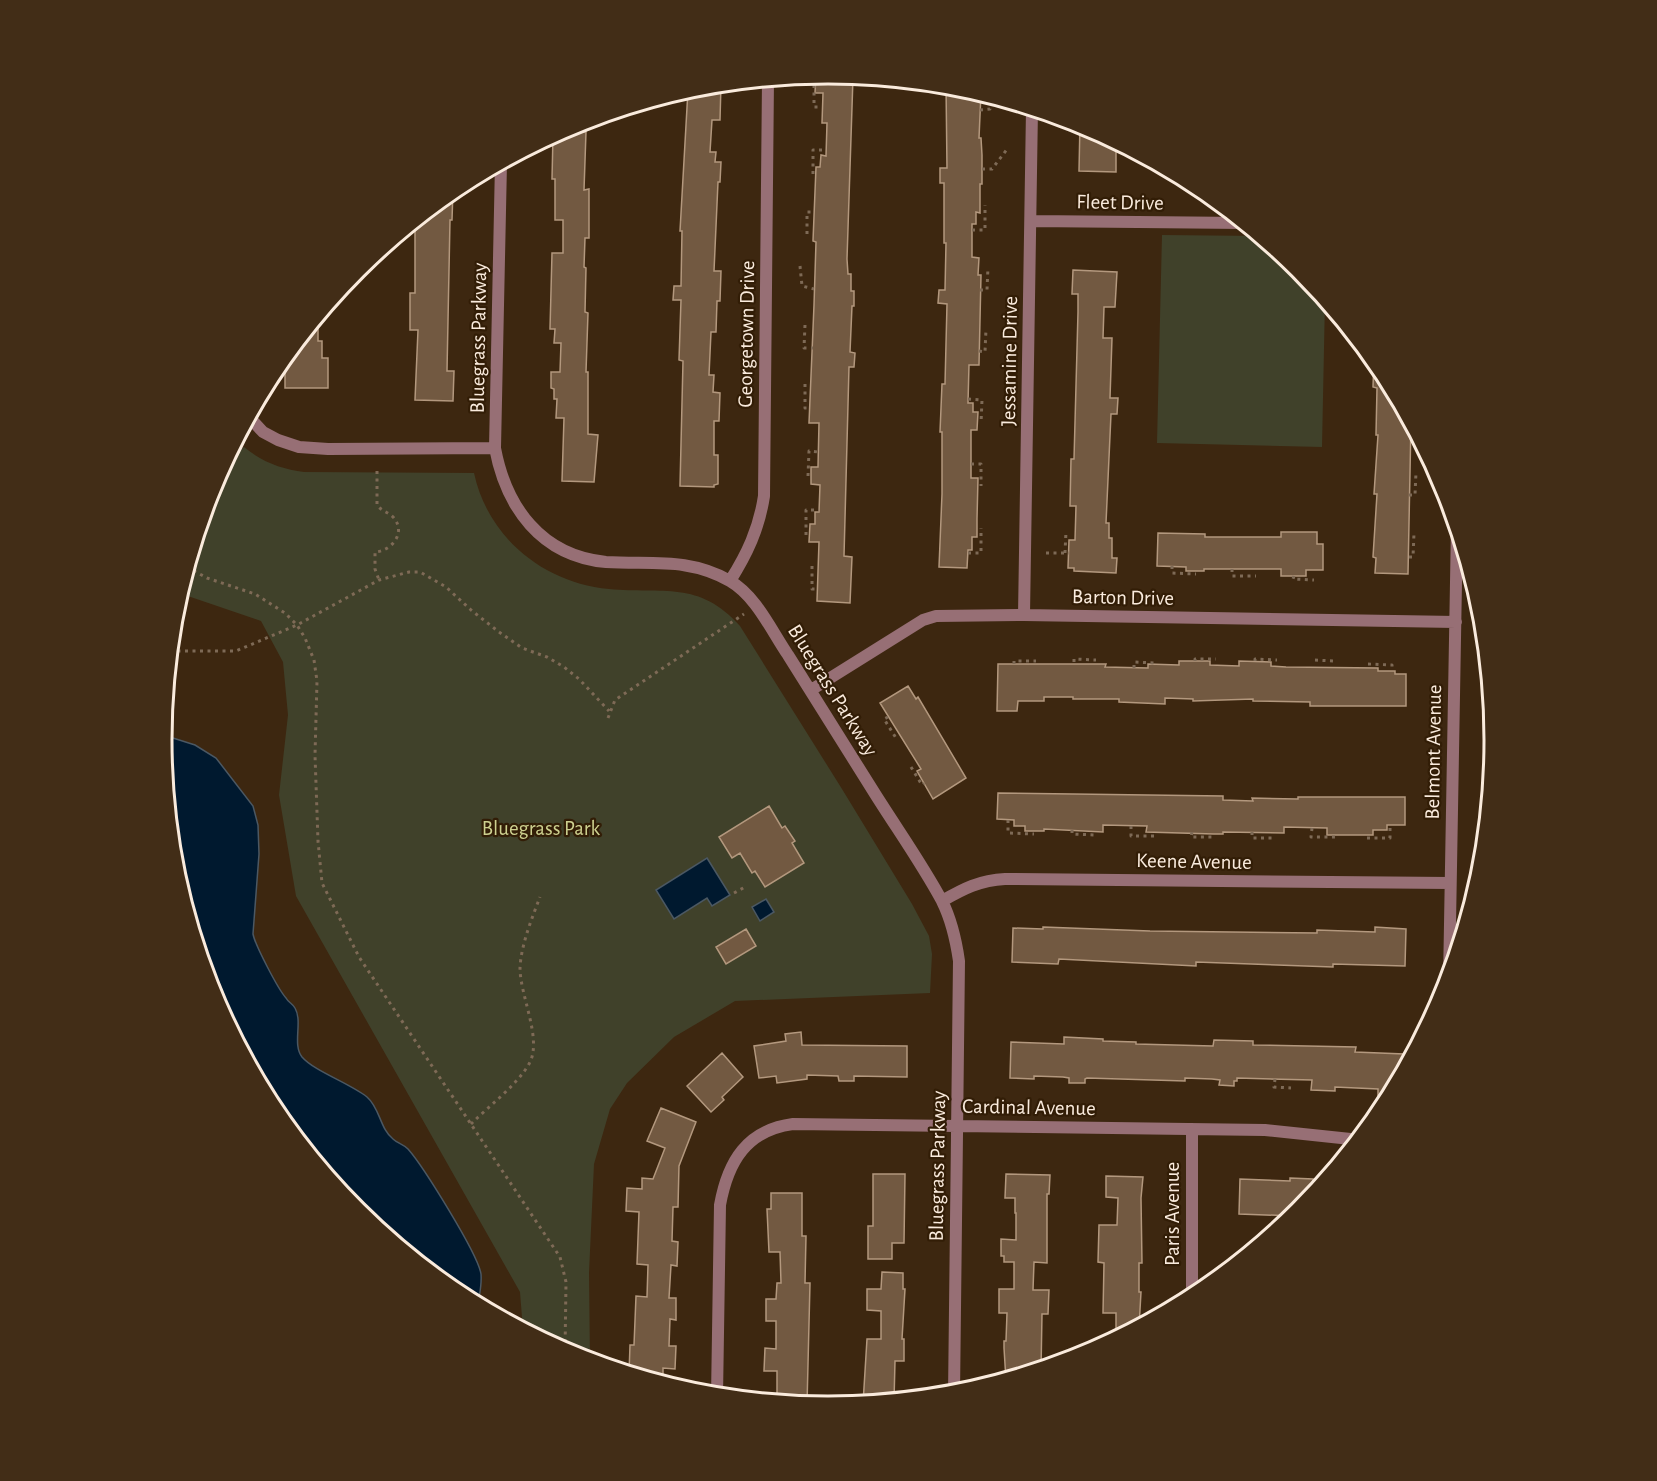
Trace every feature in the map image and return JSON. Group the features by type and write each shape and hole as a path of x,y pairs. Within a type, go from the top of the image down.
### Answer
{"street":[{"name":"Georgetown Drive","path":"730,581 753,541 760,520 764,496 768,87"},
{"name":"Jessamine Drive","path":"1024,615 1032,117"},
{"name":"Bluegrass Parkway","path":"501,172 495,448 499,469 519,511 529,526 566,551 605,562 678,563 701,568 730,581 746,593 811,690 942,901 955,934 959,961 954,1384"},
{"name":"Fleet Drive","path":"1031,220 1231,223"},
{"path":"254,423 263,432 299,447 328,449 495,448"},
{"name":"Belmont Avenue","path":"1449,954 1457,551"},
{"name":"Barton Drive","path":"811,690 923,620 936,616 1024,615 1456,622"},
{"name":"Keene Avenue","path":"942,901 974,884 1005,879 1450,883"},
{"name":"Cardinal Avenue","path":"717,1387 720,1205 724,1183 736,1159 752,1138 776,1126 794,1124 1266,1130 1350,1139"},
{"name":"Paris Avenue","path":"1191,1287 1192,1130"}],"path":[{"path":"814,85 814,107 822,107"},
{"path":"980,110 990,109 990,104"},
{"path":"982,170 992,169 1008,148"},
{"path":"813,174 813,150 826,150"},
{"path":"972,230 985,230 985,205"},
{"path":"807,234 807,212 814,212"},
{"path":"800,266 802,286 814,289"},
{"path":"980,290 987,290 988,267"},
{"path":"805,325 804,348 813,348"},
{"path":"979,351 985,352 986,329"},
{"path":"805,384 805,408 809,408"},
{"path":"968,399 982,400 981,423"},
{"path":"808,476 809,452 818,452"},
{"path":"971,464 981,464 981,486"},
{"path":"377,471 377,505 379,509 392,516 398,524 398,537 392,546 375,552 375,569 380,580"},
{"path":"1409,495 1415,495 1416,472"},
{"path":"806,535 806,510 819,510"},
{"path":"968,553 981,553 981,528"},
{"path":"1046,553 1067,553 1066,531"},
{"path":"1409,557 1413,557 1414,533"},
{"path":"812,566 812,589 818,589"},
{"path":"1172,566 1172,573 1196,574"},
{"path":"1232,569 1232,576 1256,576"},
{"path":"194,571 207,578 255,594 285,613 297,625 310,648 317,681 315,755 322,883 359,957 560,1257 566,1282 565,1342"},
{"path":"179,651 236,651 297,625 380,580 409,572 420,572 446,587 499,632 522,648 564,666 609,711"},
{"path":"1294,576 1293,579 1314,580"},
{"path":"608,718 615,700 746,613"},
{"path":"1074,662 1074,659 1096,660"},
{"path":"1195,661 1195,659 1216,659"},
{"path":"1255,661 1255,659 1277,660"},
{"path":"1014,664 1014,660 1036,661"},
{"path":"1315,660 1334,661 1334,664"},
{"path":"1134,668 1134,662 1155,663"},
{"path":"1368,664 1392,665 1392,671"},
{"path":"888,717 884,719 896,738"},
{"path":"911,767 922,784 924,783"},
{"path":"1008,820 1008,833 1034,834"},
{"path":"1367,838 1390,838 1390,825"},
{"path":"1131,826 1131,836 1155,836"},
{"path":"1312,828 1311,837 1335,837"},
{"path":"1072,830 1072,834 1096,835"},
{"path":"1192,832 1191,837 1214,837"},
{"path":"1252,832 1252,838 1275,838"},
{"path":"734,893 745,887"},
{"path":"470,1124 517,1080 531,1062 533,1040 520,968 522,954 540,897"},
{"path":"1275,1079 1274,1087 1291,1088"}],"green space":[{"path":"1162,235 1247,236 1293,276 1325,311 1322,447 1157,443"},
{"name":"Bluegrass Park","path":"244,447 272,464 304,472 474,473 481,496 492,518 522,553 541,567 585,585 609,589 679,592 695,595 725,611 740,626 842,789 929,936 932,954 930,993 735,1001 674,1037 627,1083 610,1109 594,1164 589,1273 590,1352 522,1321 520,1292 296,896 279,795 288,715 283,662 261,621 188,596 207,529 240,451"}],"water":[{"path":"172,738 195,745 216,758 253,806 258,825 259,854 253,934 282,993 295,1008 298,1020 299,1052 315,1067 367,1097 375,1107 389,1135 408,1149 415,1158 449,1210 470,1248 481,1274 480,1296 429,1261 364,1205 308,1140 260,1069 222,992 194,910 178,826 173,783"},
{"path":"707,858 730,895 712,906 707,898 674,919 656,890"},
{"path":"766,899 774,912 760,921 752,907"}],"building":[{"path":"815,84 853,85 847,259 848,274 851,274 851,291 854,291 850,352 855,353 854,367 849,367 844,556 852,557 850,603 817,601 819,542 809,542 810,524 815,524 815,512 819,512 820,485 811,484 811,467 818,467 819,423 809,423 816,242 813,241 816,167 820,167 821,155 826,156 827,123 822,123 823,93 815,93"},
{"path":"721,94 720,120 712,120 710,152 716,152 715,162 721,162 714,271 721,271 720,301 717,301 716,332 711,332 709,375 714,375 713,392 720,393 719,421 714,421 714,455 718,455 718,484 714,487 680,486 683,361 679,360 681,300 673,300 674,286 681,286 682,231 680,231 687,100"},
{"path":"946,95 981,102 979,138 981,138 982,184 980,184 980,213 976,212 976,224 972,224 972,257 979,258 978,275 981,275 979,365 969,365 968,403 973,403 973,412 978,412 977,430 971,430 971,478 978,478 977,537 972,537 972,550 968,550 967,568 939,567 942,494 942,432 940,432 942,384 945,384 947,304 938,303 939,290 945,290 946,243 944,243 944,183 940,183 940,168 947,168"},
{"path":"586,132 584,190 589,189 589,238 585,238 584,267 586,268 585,312 588,313 586,372 588,372 588,434 598,435 594,482 562,481 564,418 556,418 557,399 554,399 554,389 551,388 551,372 560,372 561,343 554,343 555,329 550,329 552,253 563,253 563,220 555,220 555,179 552,179 553,145"},
{"path":"1080,134 1116,151 1116,172 1079,171"},
{"path":"453,203 452,220 450,220 447,371 454,371 453,401 415,400 418,330 410,330 410,293 415,293 415,231"},
{"path":"1073,270 1117,272 1115,307 1104,307 1103,338 1112,338 1110,398 1118,398 1117,414 1111,414 1106,523 1109,523 1109,538 1112,538 1112,558 1117,558 1116,573 1074,571 1074,568 1068,568 1069,540 1075,540 1076,506 1070,506 1071,459 1074,459 1078,312 1078,294 1072,294"},
{"path":"318,329 318,341 322,341 322,358 328,358 328,388 285,388 285,373"},
{"path":"1373,375 1411,438 1408,574 1375,573 1376,558 1373,557 1377,494 1374,494 1378,435 1376,435 1377,388 1373,387"},
{"path":"1281,532 1317,532 1317,544 1323,544 1323,570 1306,570 1306,576 1281,576 1281,569 1186,571 1186,567 1157,566 1158,533 1205,534 1205,537 1281,537"},
{"path":"1179,661 1210,661 1210,665 1239,666 1239,661 1271,662 1271,666 1378,668 1378,671 1395,671 1395,674 1406,674 1406,706 1310,706 1310,702 1253,701 1253,699 1193,701 1193,699 1165,698 1165,704 1119,702 1119,699 1044,697 1044,701 1018,701 1017,711 997,711 998,664 1106,664 1105,667 1148,668 1148,664 1179,665"},
{"path":"908,686 916,699 918,697 966,778 933,799 917,771 921,769 880,703"},
{"path":"998,793 1223,796 1223,800 1253,801 1252,798 1405,797 1405,825 1387,825 1387,830 1373,830 1373,835 1327,835 1327,828 1284,827 1284,833 1223,832 1223,834 1146,832 1147,826 1103,825 1103,832 1044,829 1044,831 1025,831 1025,826 1014,826 1014,820 997,819"},
{"path":"769,806 782,828 785,826 795,841 792,843 804,863 765,887 755,871 752,873 740,853 732,858 719,837"},
{"path":"1043,927 1317,933 1317,930 1375,932 1375,927 1406,929 1405,966 1333,964 1333,967 1196,962 1196,966 1059,959 1058,964 1012,962 1013,928 1043,929"},
{"path":"746,929 756,946 726,964 716,947"},
{"path":"801,1032 802,1045 907,1046 907,1077 854,1076 854,1081 839,1081 838,1076 807,1075 807,1079 777,1083 776,1076 759,1078 754,1046 786,1041 785,1034"},
{"path":"1064,1037 1136,1042 1136,1044 1213,1046 1214,1040 1253,1041 1253,1045 1356,1047 1355,1052 1404,1054 1380,1096 1378,1089 1335,1087 1335,1091 1311,1090 1312,1080 1237,1078 1234,1086 1219,1085 1220,1080 1185,1078 1185,1081 1087,1078 1085,1083 1069,1083 1069,1078 1063,1077 1010,1078 1011,1042 1064,1044"},
{"path":"722,1053 743,1077 722,1097 724,1100 711,1112 687,1086"},
{"path":"661,1108 696,1122 679,1166 678,1207 673,1207 672,1241 678,1242 677,1266 671,1265 669,1298 676,1298 676,1320 670,1319 669,1346 676,1346 675,1369 663,1368 663,1376 629,1366 630,1345 634,1345 636,1296 647,1297 648,1265 637,1264 639,1212 626,1211 627,1188 642,1189 642,1178 653,1179 665,1148 647,1141"},
{"path":"873,1174 905,1174 904,1243 892,1243 892,1259 868,1259 868,1226 873,1226"},
{"path":"1006,1174 1050,1175 1049,1194 1047,1194 1047,1263 1034,1262 1033,1290 1049,1290 1048,1314 1042,1314 1041,1362 1006,1373 1004,1341 1006,1341 1007,1313 999,1313 999,1289 1014,1289 1014,1262 1004,1262 1004,1256 1001,1256 1001,1239 1016,1240 1016,1213 1015,1198 1005,1198"},
{"path":"1106,1176 1143,1177 1142,1263 1139,1263 1140,1318 1116,1330 1116,1313 1103,1313 1104,1263 1098,1262 1099,1225 1117,1225 1118,1198 1106,1197"},
{"path":"1290,1178 1313,1179 1312,1184 1281,1216 1239,1214 1240,1179 1290,1181"},
{"path":"771,1193 802,1193 802,1236 806,1236 805,1283 810,1283 807,1397 777,1395 777,1371 764,1371 765,1348 776,1349 776,1321 766,1321 766,1299 776,1299 777,1283 781,1283 780,1252 769,1252 767,1209 771,1209"},
{"path":"882,1272 903,1273 903,1289 905,1289 902,1339 904,1339 904,1361 895,1361 894,1393 863,1396 867,1339 881,1339 881,1311 867,1310 867,1289 881,1289"}]}
